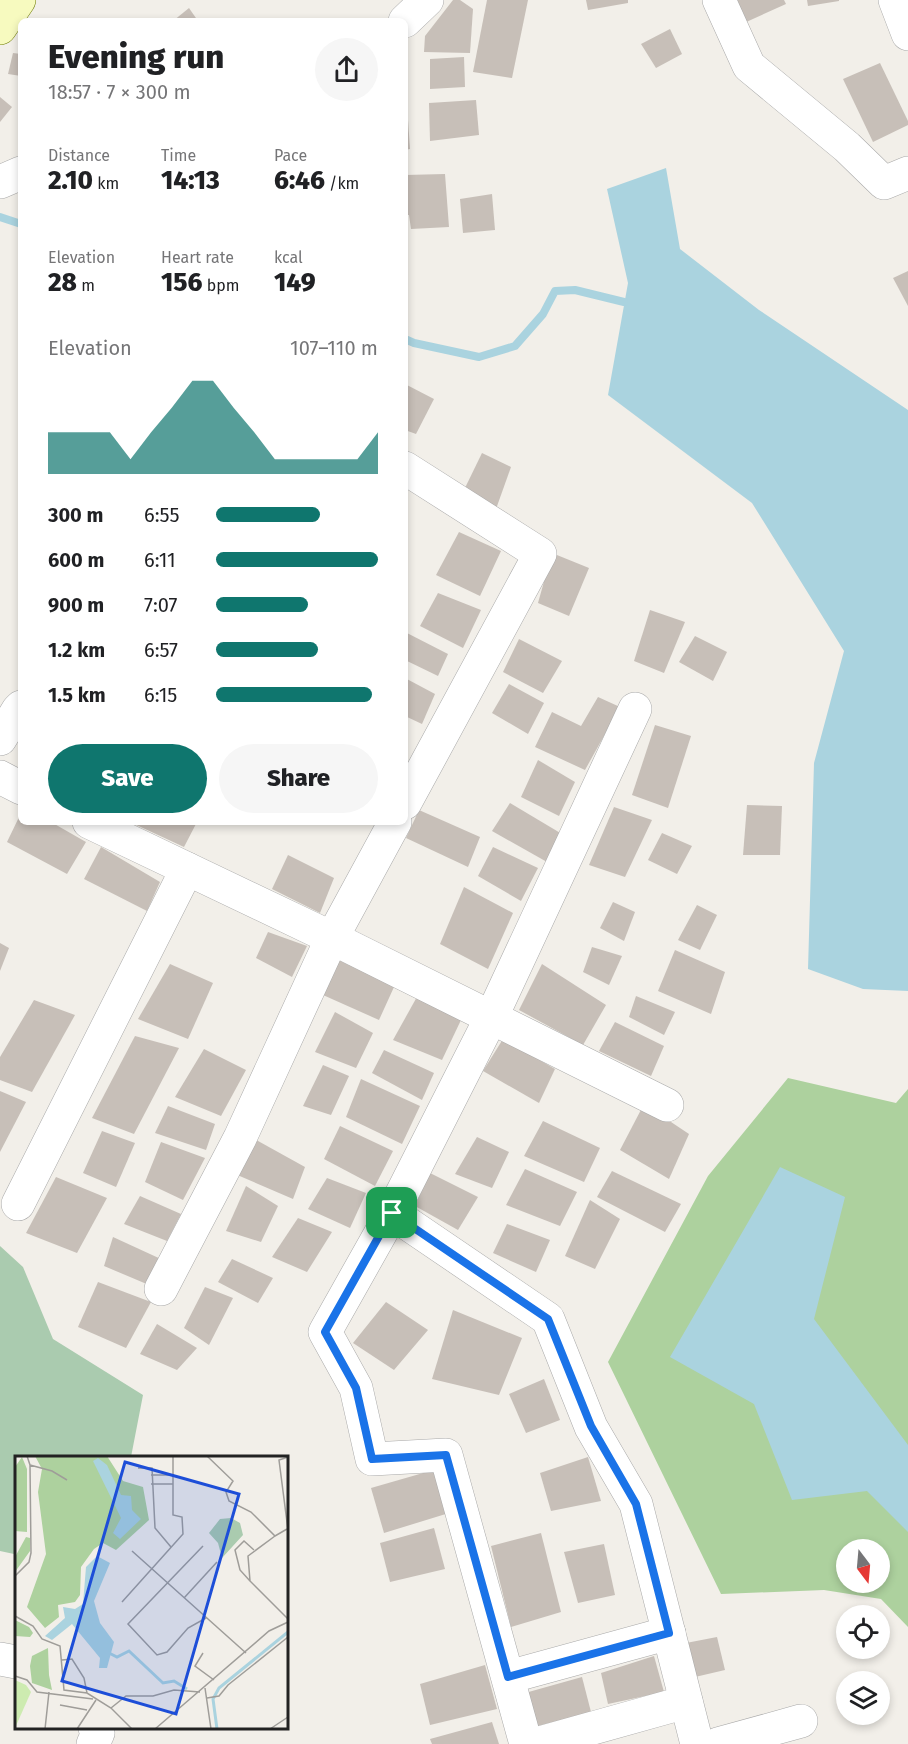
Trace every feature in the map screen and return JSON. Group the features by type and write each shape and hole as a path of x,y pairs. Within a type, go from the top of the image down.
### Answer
{"main road":[{"path":"0,28 19,0"}],"street":[{"path":"408,18 427,0"},
{"path":"719,0 749,66 847,147 884,183 908,173"},
{"path":"895,0 908,34"},
{"path":"0,182 18,173"},
{"path":"408,470 540,554 408,797"},
{"path":"526,1744 446,1455 372,1459 356,1388 325,1332 392,1213 492,1016 635,709"},
{"path":"0,739 18,710"},
{"path":"0,777 18,786"},
{"path":"95,825 492,1016 667,1105"},
{"path":"160,1289 240,1138 332,938 393,825"},
{"path":"18,1204 187,869"},
{"path":"392,1213 548,1319 591,1426 636,1504 697,1744"},
{"path":"508,1677 669,1633"},
{"path":"0,1659 15,1662"},
{"path":"536,1744 686,1702"},
{"path":"718,1744 801,1721"},
{"path":"93,1744 98,1733 96,1729"}],"green space":[{"path":"788,1078 896,1103 908,1089 908,1627 890,1608 890,1605 881,1599 843,1593 890,1593 890,1539 836,1539 836,1592 824,1590 721,1594 608,1362 708,1176"},
{"path":"0,1246 23,1267 53,1339 143,1395 131,1456 15,1456 15,1554 0,1551"}],"water":[{"path":"666,168 680,249 759,310 908,410 908,991 863,989 808,969 814,763 844,651 752,503 608,395 628,283 607,189"},
{"path":"780,1167 845,1197 814,1319 908,1445 908,1532 867,1491 792,1500 754,1404 670,1357"}],"building":[{"path":"453,0 460,0 473,9 470,53 424,52 425,36"},
{"path":"487,0 528,0 512,78 473,72"},
{"path":"586,0 628,0 628,3 588,10"},
{"path":"734,0 784,0 786,4 744,23"},
{"path":"807,0 839,0 839,1 808,6"},
{"path":"189,8 196,18 177,18"},
{"path":"670,29 682,54 656,68 641,44"},
{"path":"13,53 18,54 18,76 8,74"},
{"path":"464,57 465,87 430,89 430,59"},
{"path":"880,63 908,125 873,142 843,79"},
{"path":"0,97 12,107 0,122"},
{"path":"476,100 479,135 430,141 429,103"},
{"path":"408,120 410,149 408,149"},
{"path":"445,174 449,227 411,229 408,215 408,175"},
{"path":"492,194 495,230 463,233 460,199"},
{"path":"908,271 908,306 893,278"},
{"path":"408,386 434,399 416,434 408,431"},
{"path":"482,453 511,467 496,509 463,492"},
{"path":"459,532 501,551 480,596 436,575"},
{"path":"552,553 589,568 569,616 538,603"},
{"path":"438,593 481,610 463,648 420,626"},
{"path":"650,610 685,622 664,673 634,661"},
{"path":"408,634 448,654 438,676 408,661"},
{"path":"695,636 727,652 713,681 679,662"},
{"path":"519,639 562,661 543,693 503,672"},
{"path":"408,680 435,694 422,724 408,717"},
{"path":"509,684 544,703 528,734 492,713"},
{"path":"598,697 620,707 585,770 535,747 552,712 581,726"},
{"path":"655,725 691,736 668,808 632,795"},
{"path":"538,760 575,782 559,816 521,797"},
{"path":"510,803 562,834 547,862 492,831"},
{"path":"747,805 782,806 780,855 743,855"},
{"path":"614,807 652,820 625,877 589,865"},
{"path":"419,810 480,837 468,867 406,838"},
{"path":"18,819 18,825 56,825 86,842 67,874 7,842"},
{"path":"136,825 195,825 184,847"},
{"path":"662,833 692,846 677,874 648,860"},
{"path":"101,847 160,882 147,911 84,879"},
{"path":"493,847 538,868 521,901 478,876"},
{"path":"288,855 334,878 320,913 272,889"},
{"path":"464,887 513,913 488,969 440,944"},
{"path":"613,902 635,912 624,941 600,928"},
{"path":"697,905 717,915 700,950 678,940"},
{"path":"268,932 307,946 292,977 256,958"},
{"path":"0,943 9,948 0,971"},
{"path":"592,947 622,956 609,985 583,972"},
{"path":"675,950 725,972 711,1014 658,991"},
{"path":"339,959 394,987 379,1020 323,995"},
{"path":"170,964 213,983 188,1039 138,1019"},
{"path":"542,964 606,1005 583,1045 519,1010"},
{"path":"418,995 461,1020 442,1060 393,1040"},
{"path":"636,996 675,1012 664,1035 629,1017"},
{"path":"34,1000 75,1015 32,1092 0,1080 0,1057"},
{"path":"335,1012 373,1033 356,1068 315,1052"},
{"path":"615,1022 664,1046 651,1076 599,1051"},
{"path":"135,1036 179,1048 134,1134 92,1118"},
{"path":"503,1039 555,1069 539,1103 483,1071"},
{"path":"204,1049 246,1070 221,1116 175,1097"},
{"path":"384,1050 434,1073 422,1100 372,1073"},
{"path":"323,1065 349,1076 331,1115 303,1106"},
{"path":"361,1079 420,1106 402,1144 346,1117"},
{"path":"0,1091 26,1102 0,1152"},
{"path":"644,1104 689,1134 669,1179 620,1150"},
{"path":"168,1106 215,1124 206,1150 155,1133"},
{"path":"543,1121 600,1148 584,1182 524,1156"},
{"path":"340,1126 393,1151 375,1186 324,1159"},
{"path":"102,1131 135,1143 116,1187 83,1173"},
{"path":"251,1137 305,1167 293,1199 235,1174"},
{"path":"477,1137 509,1152 492,1188 455,1174"},
{"path":"161,1142 205,1158 183,1200 145,1182"},
{"path":"525,1169 577,1192 560,1226 506,1205"},
{"path":"612,1171 681,1204 665,1232 597,1197"},
{"path":"430,1173 478,1197 458,1230 415,1206"},
{"path":"56,1177 107,1198 77,1253 26,1233"},
{"path":"327,1178 366,1193 350,1228 308,1209"},
{"path":"246,1186 278,1206 261,1242 226,1231"},
{"path":"140,1196 181,1214 167,1241 124,1224"},
{"path":"590,1200 620,1219 595,1269 565,1256"},
{"path":"298,1218 332,1232 307,1272 272,1257"},
{"path":"507,1224 550,1240 536,1272 493,1253"},
{"path":"113,1237 163,1260 149,1285 104,1266"},
{"path":"232,1259 273,1278 258,1303 218,1282"},
{"path":"98,1282 151,1302 126,1348 78,1327"},
{"path":"205,1287 233,1298 209,1345 184,1328"},
{"path":"386,1302 428,1330 394,1370 353,1343"},
{"path":"453,1310 522,1338 499,1395 432,1379"},
{"path":"157,1324 197,1348 177,1370 140,1354"},
{"path":"544,1379 560,1420 526,1433 509,1394"},
{"path":"588,1457 601,1501 551,1511 540,1473"},
{"path":"437,1469 449,1513 384,1533 371,1488"},
{"path":"434,1528 445,1569 390,1582 380,1543"},
{"path":"541,1533 561,1612 511,1627 491,1546"},
{"path":"604,1544 615,1595 578,1603 564,1552"},
{"path":"717,1637 725,1670 695,1677 686,1643"},
{"path":"654,1656 664,1692 608,1704 601,1673"},
{"path":"485,1665 497,1709 430,1725 420,1684"},
{"path":"582,1677 591,1712 534,1727 525,1693"},
{"path":"492,1722 499,1744 432,1744 430,1739"}],"waterway":[{"path":"0,217 18,223"},
{"path":"408,340 479,357 515,346 543,314 555,291 575,290 624,302"}],"route":[{"path":"392,1213 548,1319 591,1426 636,1504 669,1633 508,1677 446,1455 372,1459 356,1388 325,1332 392,1213"}]}
